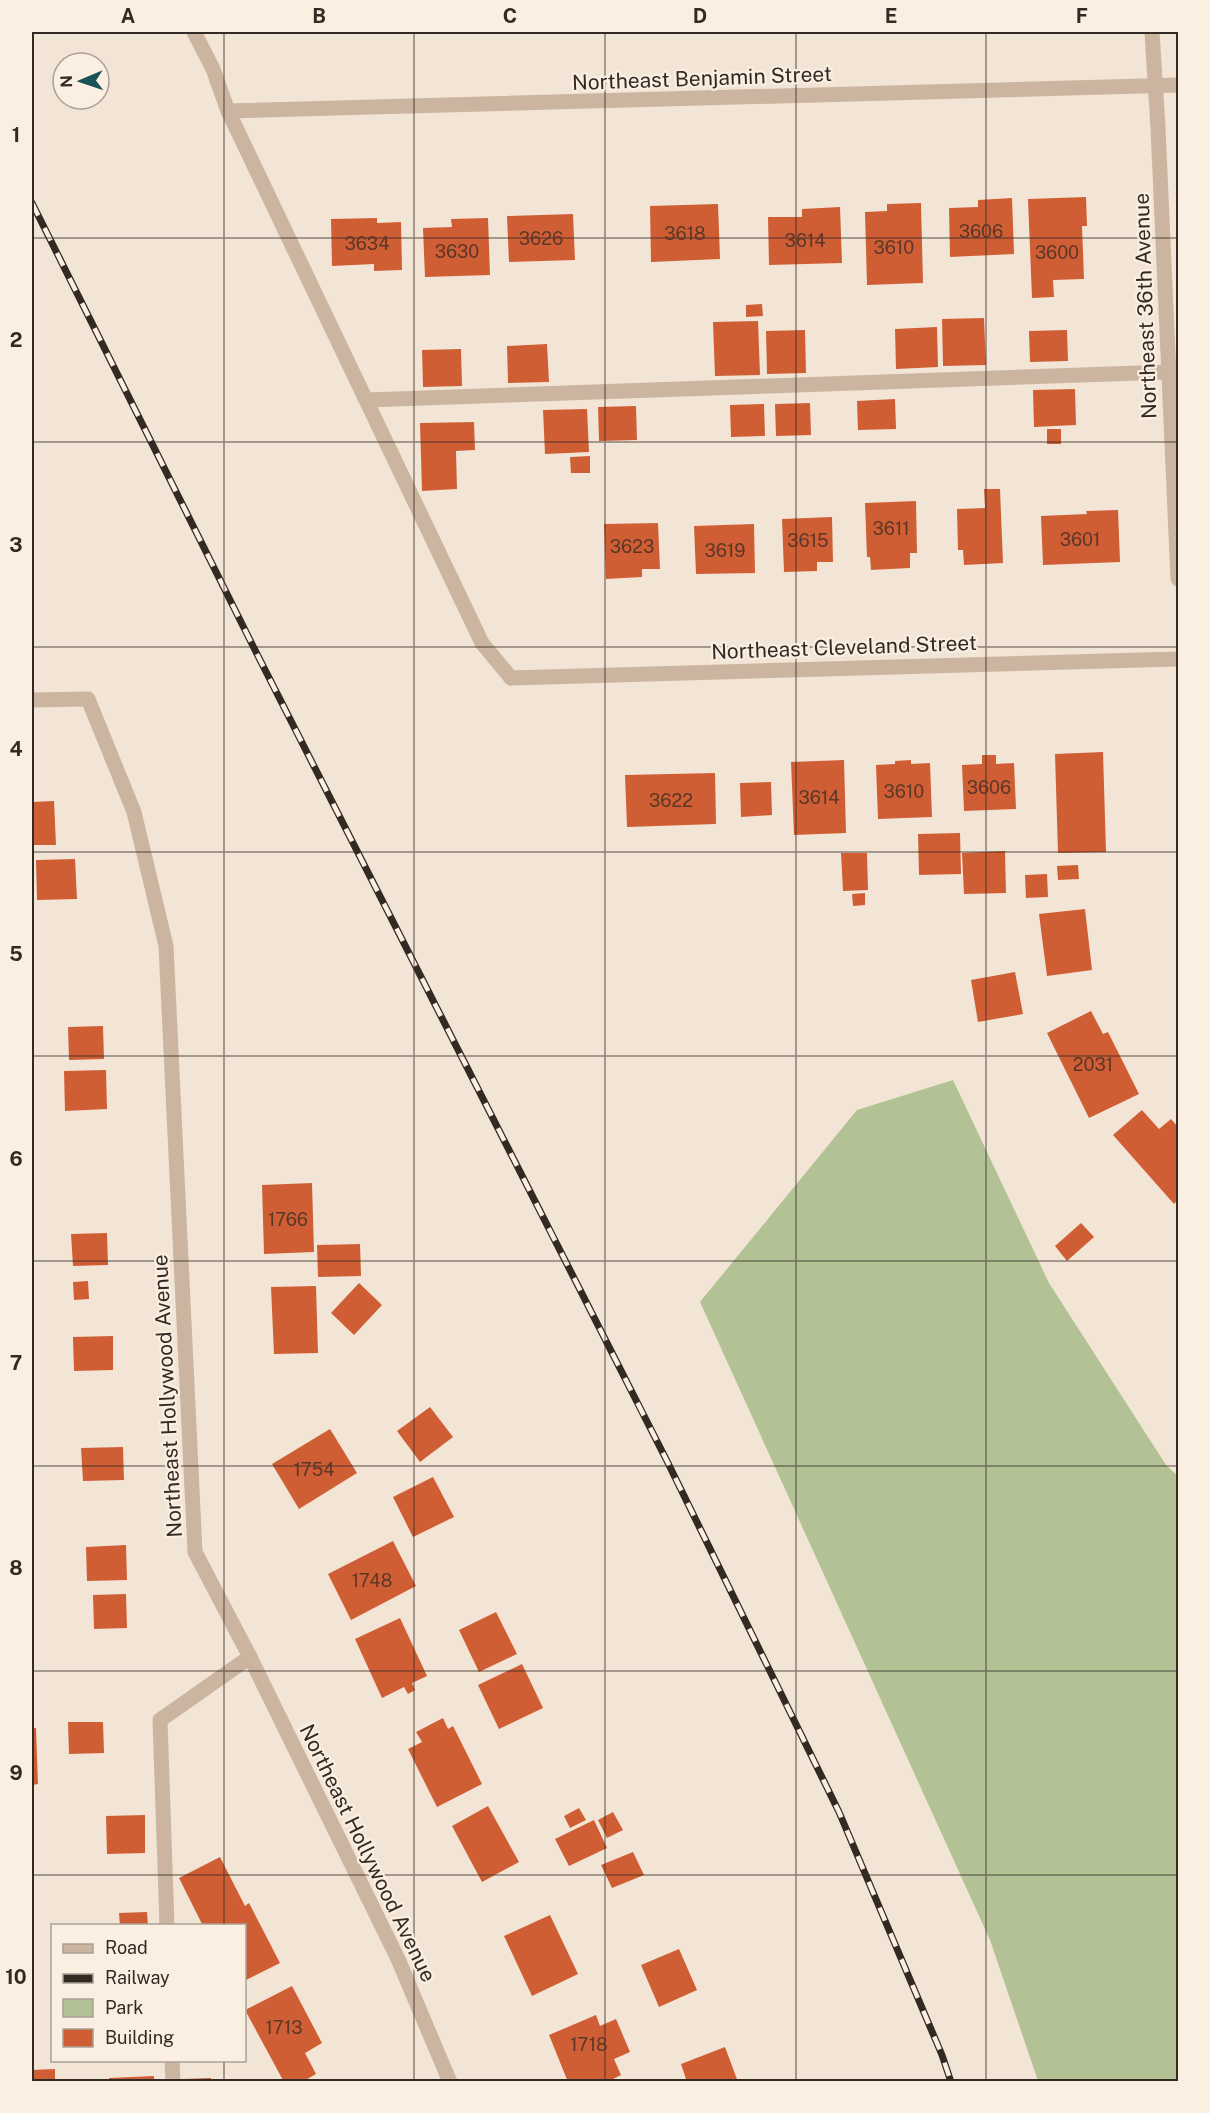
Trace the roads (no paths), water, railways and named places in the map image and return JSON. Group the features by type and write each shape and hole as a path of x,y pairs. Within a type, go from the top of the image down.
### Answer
{"street":[{"path":"194,32 213,69 228,111 367,400 1168,372"},
{"name":"Northeast 36th Avenue","path":"1152,32 1179,579"},
{"name":"Northeast Benjamin Street","path":"228,111 1179,85"},
{"name":"Northeast Cleveland Street","path":"367,400 482,643 511,678 1179,659"},
{"name":"Northeast Hollywood Avenue","path":"32,700 88,699 134,812 166,946 195,1552 250,1658 398,1959 450,2082"},
{"path":"167,1924 160,1720 250,1658"},
{"path":"172,2062 173,2082"}],"railway":[{"path":"32,203 257,654 667,1461 839,1812 942,2055 951,2082"}]}
